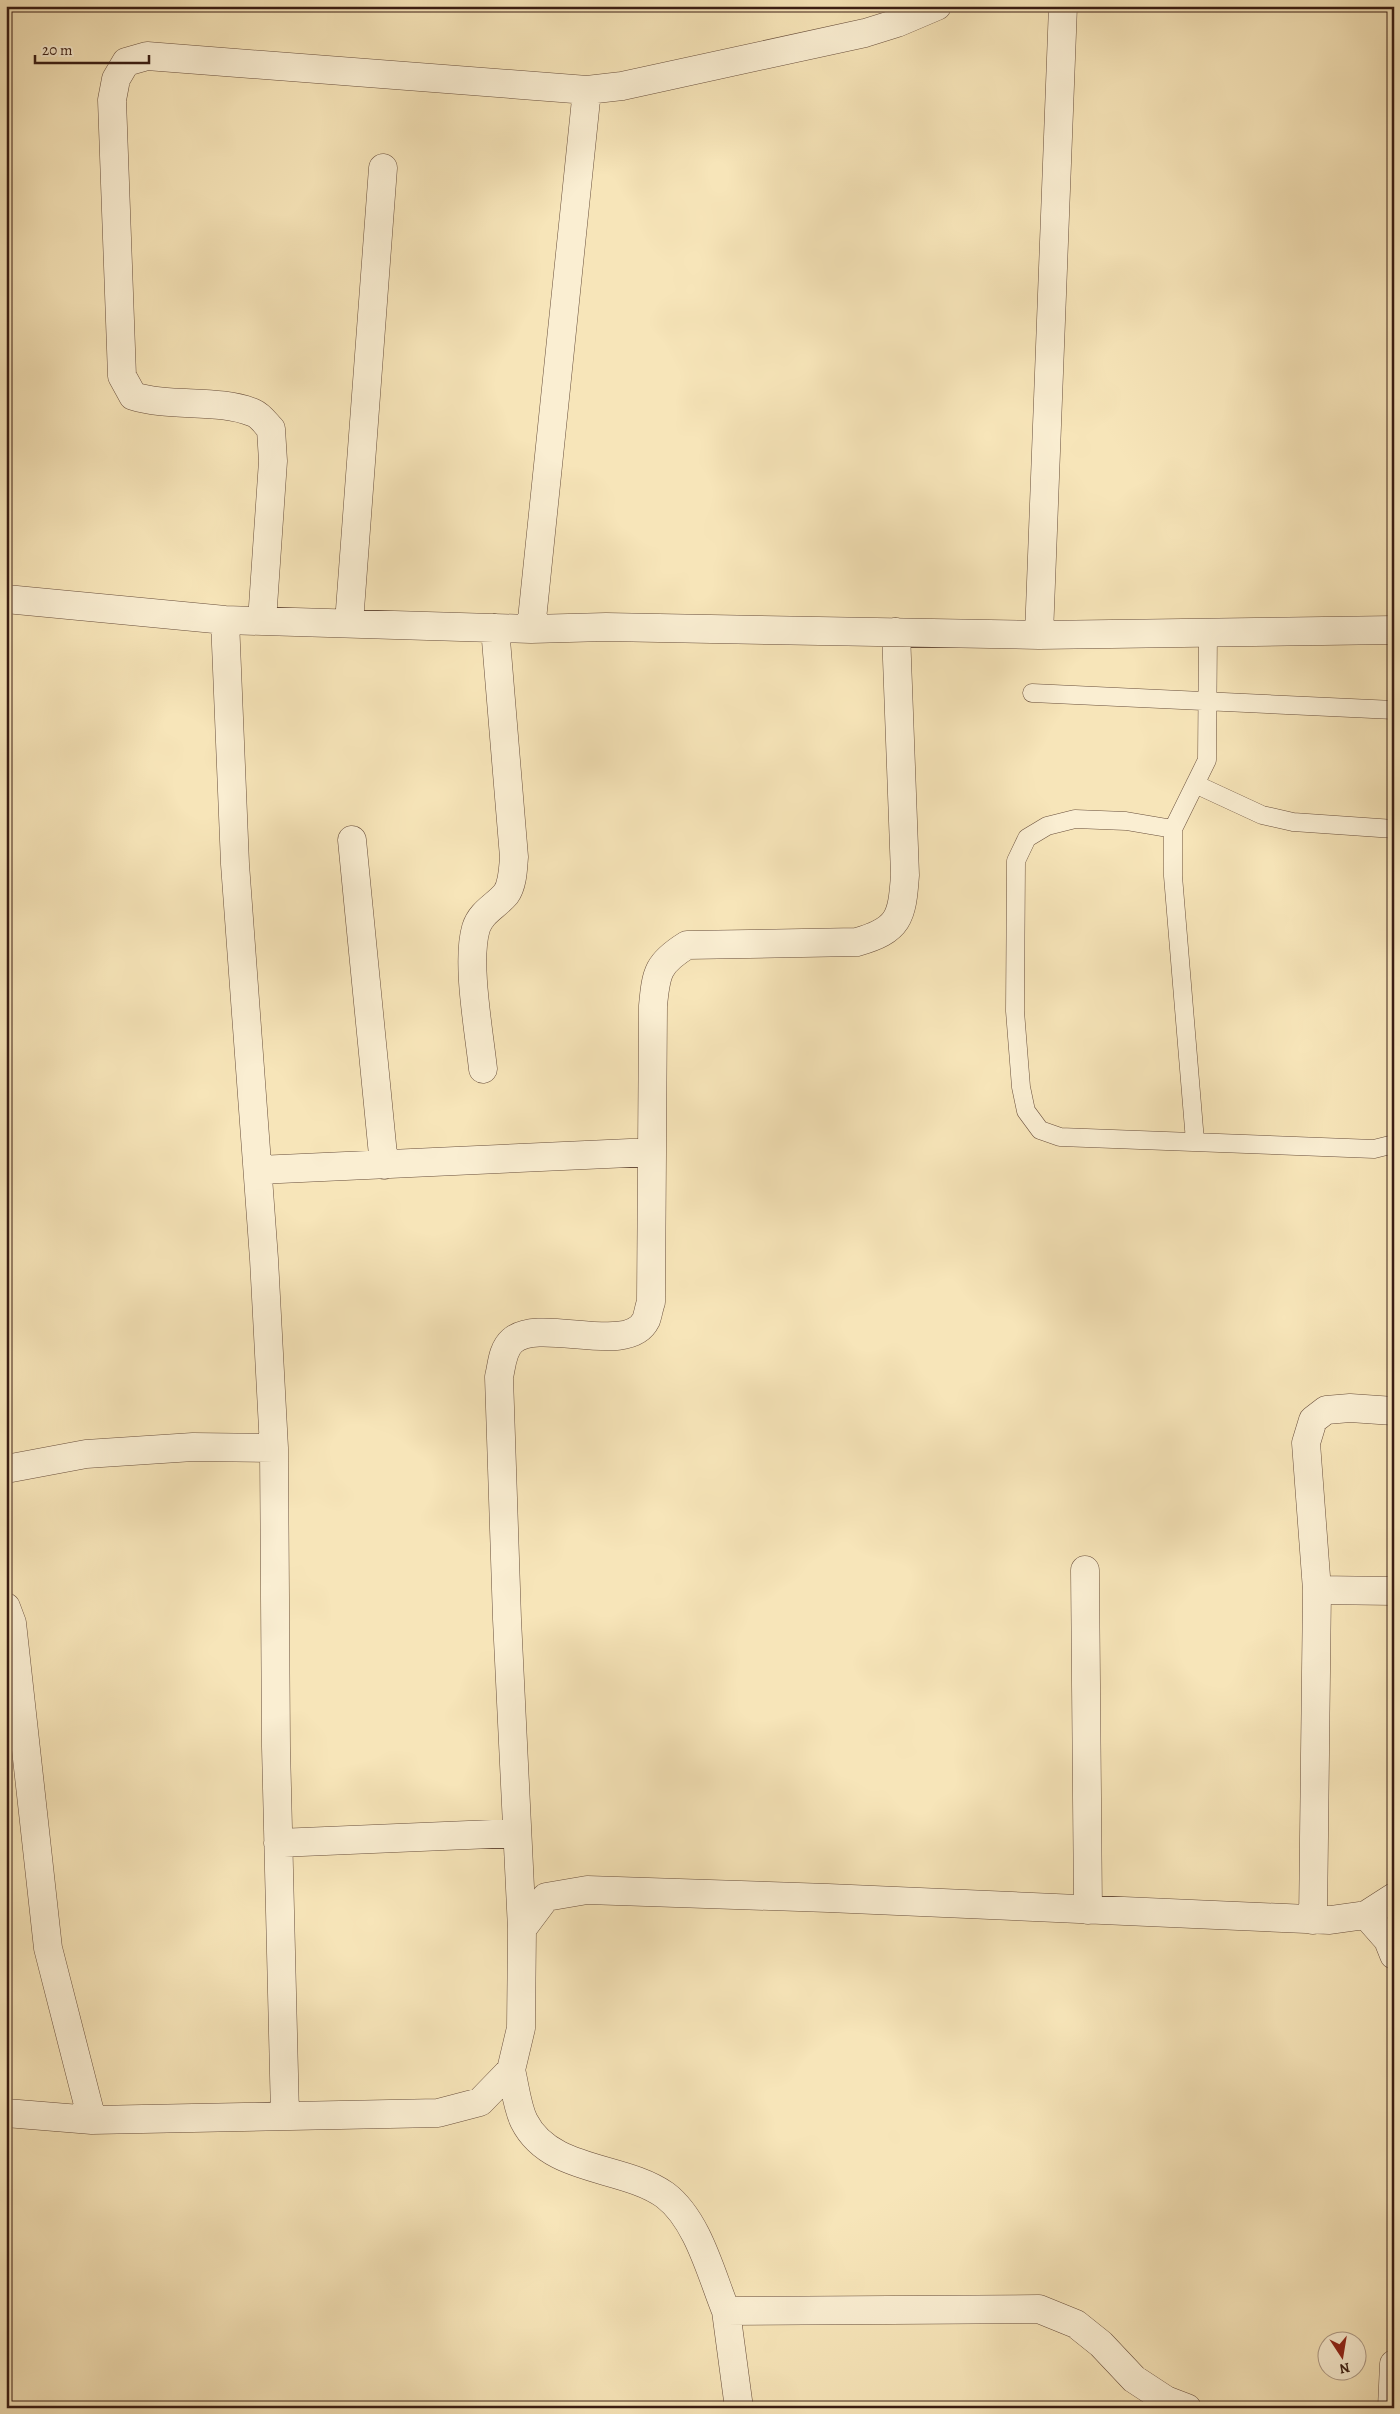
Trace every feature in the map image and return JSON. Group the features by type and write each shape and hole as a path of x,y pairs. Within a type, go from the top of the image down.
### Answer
{"street":[{"path":"1040,635 1063,6"},
{"path":"262,621 273,461 271,429 256,414 234,407 152,402 132,396 122,376 112,100 116,79 126,62 147,56 587,90 622,86 865,33 923,9"},
{"path":"531,629 587,90"},
{"path":"349,623 383,168"},
{"path":"6,600 224,620 531,629 606,627 1040,635 1394,630"},
{"path":"224,620 235,864 258,1170 274,1448 278,1842 285,2114"},
{"path":"482,1069 472,949 477,926 489,908 506,893 512,876 514,857 495,628"},
{"path":"739,2408 726,2311 689,2220 665,2196 637,2180 578,2163 543,2146 524,2121 511,2070 522,2028 522,1929 507,1618 500,1377 504,1355 512,1341 526,1334 623,1334 632,1333 646,1321 651,1302 655,977 669,956 687,945 857,942 882,934 896,921 903,901 905,876 896,632"},
{"path":"352,840 384,1165"},
{"path":"258,1170 652,1152"},
{"path":"1313,1920 1318,1590 1306,1444 1314,1420 1326,1410 1350,1408 1394,1411"},
{"path":"6,1470 86,1454 193,1447 274,1448"},
{"path":"1085,1570 1088,1910"},
{"path":"1318,1590 1394,1591"},
{"path":"6,1606 12,1623 48,1948 92,2120"},
{"path":"278,1842 517,1833"},
{"path":"522,1929 546,1897 587,1890 818,1898 1313,1920 1330,1920 1366,1915 1394,1897"},
{"path":"1366,1915 1388,1940 1394,1955"},
{"path":"6,2113 92,2120 285,2114 438,2112 480,2102 511,2070"},
{"path":"726,2311 1039,2309 1076,2324 1102,2344 1134,2379 1166,2400 1187,2408"},
{"path":"1392,2408 1394,2364"}],"lane":[{"path":"1195,1142 1173,876 1173,829 1207,760 1208,632"},
{"path":"1032,693 1394,710"},
{"path":"1194,784 1262,815 1294,822 1394,829"},
{"path":"1173,829 1126,821 1074,819 1048,826 1027,838 1016,861 1015,1011 1021,1087 1026,1111 1040,1130 1060,1137 1374,1148 1394,1144"}]}
